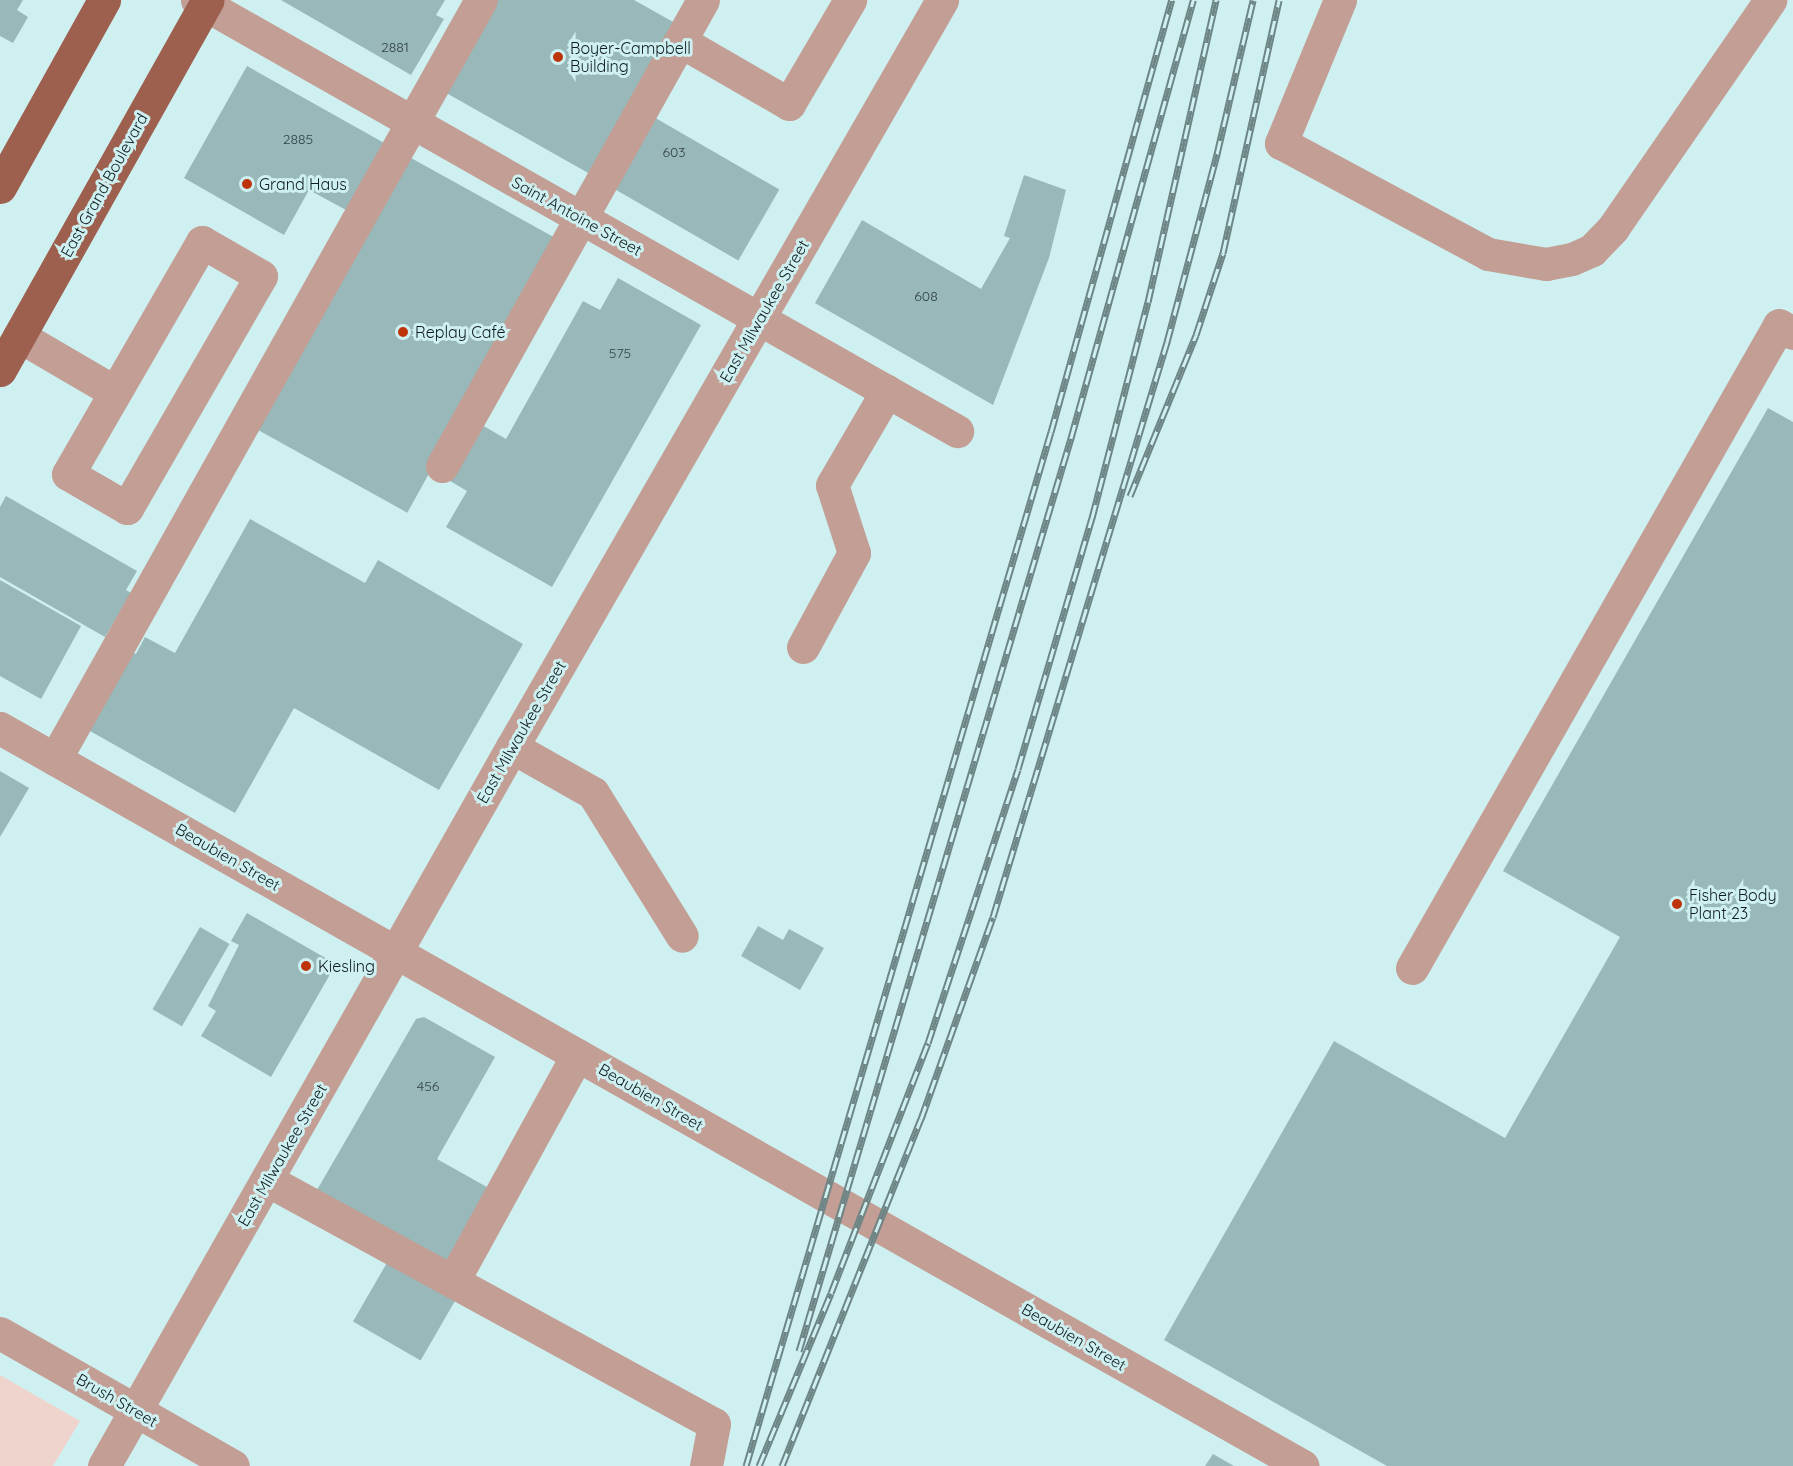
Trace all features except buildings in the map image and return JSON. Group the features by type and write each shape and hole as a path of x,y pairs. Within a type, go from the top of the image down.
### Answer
{"main road":[{"path":"0,187 104,0"},
{"name":"East Grand Boulevard","path":"0,370 204,2"}],"street":[{"path":"55,759 481,0"},
{"path":"442,466 703,0"},
{"path":"680,41 789,104 850,0"},
{"name":"East Milwaukee Street","path":"104,1466 512,747 942,0"},
{"path":"1340,0 1281,143 1488,254 1546,264 1572,259 1592,250 1613,228 1770,0"},
{"name":"Saint Antoine Street","path":"204,2 957,431"},
{"path":"202,242 261,276 127,508 68,474 115,392 202,242"},
{"path":"1412,968 1779,325 1793,333"},
{"path":"20,336 115,392"},
{"path":"803,647 854,553 832,485 887,391"},
{"name":"Beaubien Street","path":"0,728 1303,1466"},
{"path":"512,747 593,794 682,936"},
{"path":"453,1281 577,1055"},
{"path":"267,1180 714,1424 706,1466"},
{"name":"Brush Street","path":"0,1333 233,1466"}],"shaded area":[{"path":"0,1375 80,1421 53,1466 0,1466"}],"railway":[{"path":"746,1466 1051,432 1172,0"},
{"path":"799,1351 1071,438 1193,0"},
{"path":"759,1466 831,1293 928,1043 1018,769 1092,518 1148,302 1216,0"},
{"path":"782,1466 921,1119 993,917 1167,342 1217,154 1253,0"},
{"path":"1130,496 1196,335 1223,253 1279,0"}],"place":[{"name":"Boyer-Campbell Building","path":"558,57"},
{"name":"Grand Haus","path":"247,184"},
{"name":"Replay Café","path":"403,332"},
{"name":"Fisher Body Plant 23","path":"1677,904"},
{"name":"Kiesling","path":"306,966"}]}
